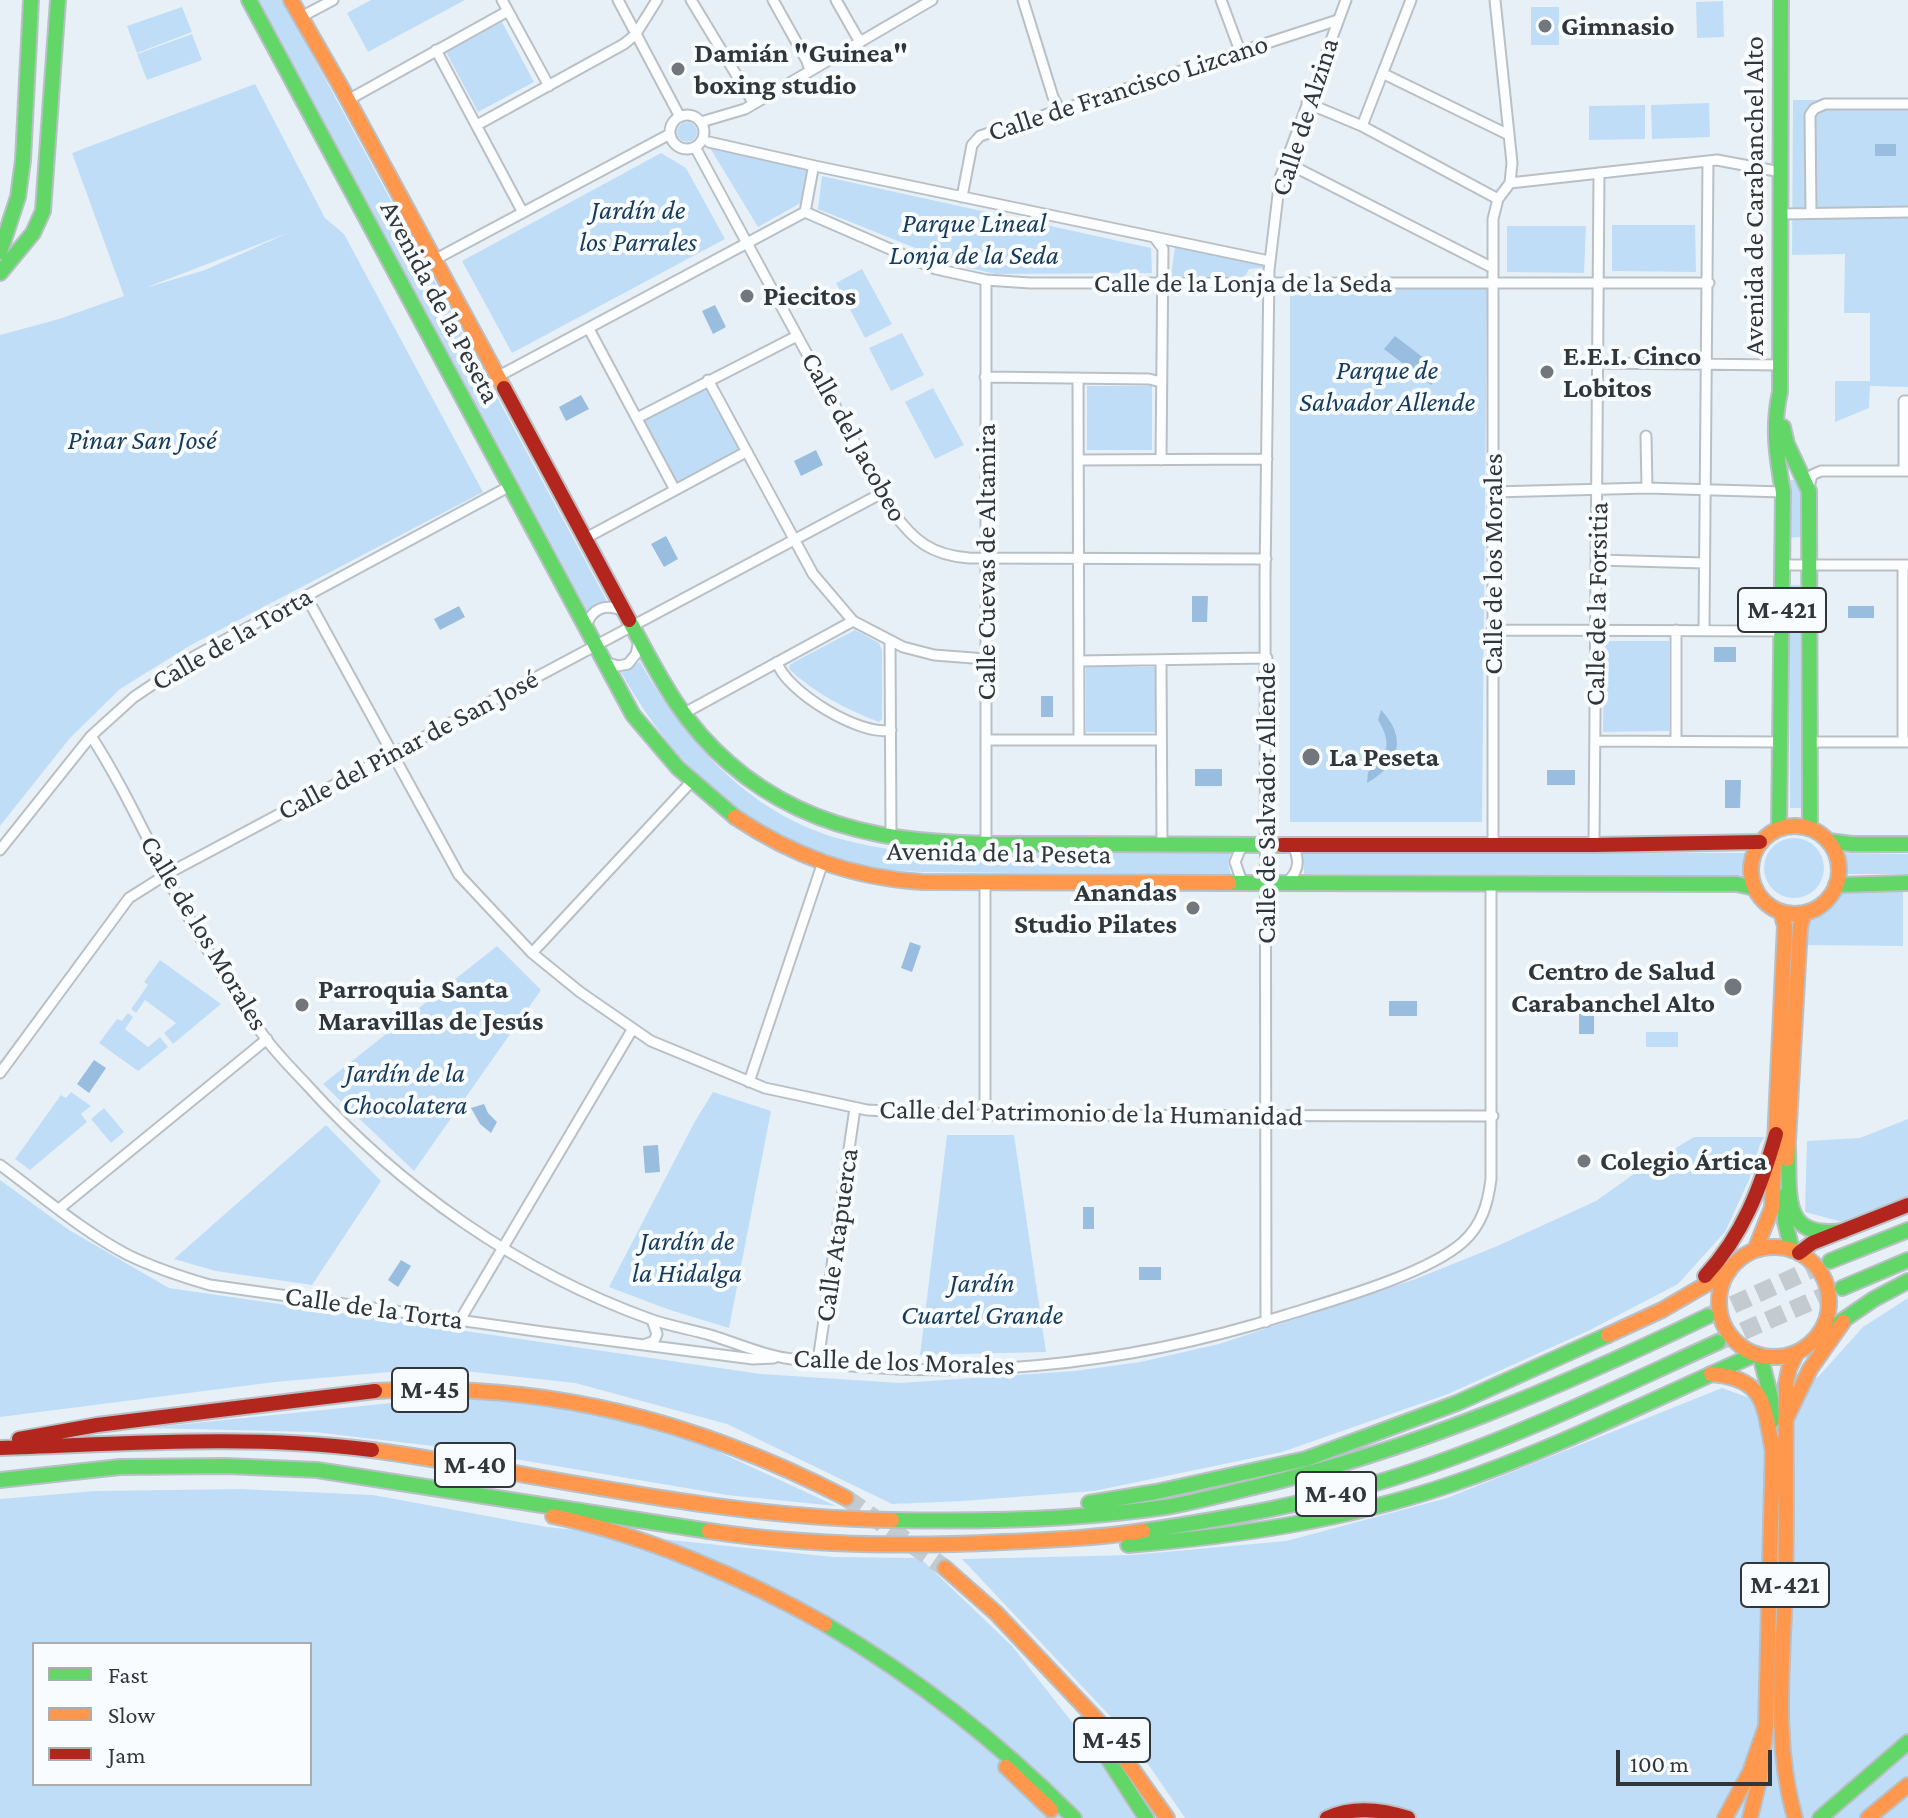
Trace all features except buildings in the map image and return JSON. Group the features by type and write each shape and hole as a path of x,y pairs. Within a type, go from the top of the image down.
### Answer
{"main road":[{"path":"0,252 18,197 23,160 31,0"},
{"path":"0,273 33,233 43,211 58,0"},
{"name":"Avenida de la Peseta","path":"249,0 633,715 653,743 691,782 759,834 823,862 887,880 1737,884 1755,888"},
{"name":"Avenida de la Peseta","path":"291,0 681,713 724,759 761,789 834,826 891,838 947,844 1594,845 1760,842"},
{"name":"Avenida de Carabanchel Alto","path":"1779,828 1783,492 1775,456 1776,410 1780,392 1781,0"},
{"path":"18,197 19,216 23,222 30,222 43,211"},
{"name":"Avenida de Carabanchel Alto","path":"1780,392 1785,446 1800,468 1809,491 1810,828"},
{"path":"1779,828 1810,828 1828,841 1838,862 1836,885 1829,898 1818,908 1804,913 1781,912 1761,899 1755,888 1751,864 1760,842 1779,828"},
{"path":"1828,841 1908,844"},
{"path":"1836,885 1908,883"},
{"path":"1755,1250 1772,1208 1785,926 1781,912"},
{"path":"1796,1251 1785,1222 1800,927 1804,913"},
{"path":"1688,1293 1718,1264 1740,1234 1755,1203 1776,1134"},
{"path":"1788,1148 1793,1215 1800,1226 1815,1233 1843,1231"},
{"path":"1796,1251 1908,1205"},
{"path":"1830,1261 1908,1230"},
{"path":"1776,1247 1796,1251 1811,1261 1823,1277 1829,1296 1829,1312 1820,1333 1809,1345 1777,1357 1758,1354 1735,1341 1725,1326 1719,1303 1721,1286 1740,1259 1755,1250 1776,1247"},
{"path":"1842,1288 1908,1260"},
{"path":"1039,1517 1103,1500 1156,1492 1306,1459 1457,1403 1662,1310 1729,1271"},
{"path":"1820,1333 1908,1281"},
{"name":"M-40","path":"0,1445 184,1440 314,1444 447,1460 742,1509 845,1519 1039,1517 1158,1508 1309,1476 1461,1427 1597,1370 1708,1316"},
{"path":"1785,1421 1798,1386 1812,1361 1843,1322"},
{"name":"M-40","path":"0,1480 120,1467 226,1466 317,1470 723,1533 845,1544 928,1546 1098,1538 1238,1517 1397,1477 1564,1412 1718,1342"},
{"name":"M-421","path":"1795,1818 1786,1787 1781,1731 1786,1384 1797,1352"},
{"path":"928,1546 968,1552 1148,1544 1316,1520 1397,1501 1478,1474 1604,1425 1708,1374 1758,1354"},
{"name":"M-421","path":"1750,1818 1760,1777 1766,1726 1773,1452 1771,1398 1758,1354"},
{"path":"1708,1374 1726,1374 1744,1379 1757,1390 1773,1452"},
{"name":"M-45","path":"0,1445 80,1426 382,1390 460,1389 588,1402 677,1426 719,1439 806,1476 846,1498"},
{"name":"M-45","path":"387,1479 421,1492 563,1518 685,1557 778,1598 877,1656 927,1690 1036,1776 1074,1818"},
{"name":"M-45","path":"945,1568 996,1613 1098,1721 1167,1818"},
{"path":"877,1656 980,1744 1059,1818"},
{"name":"M-45","path":"1049,1667 1146,1818"},
{"path":"1725,1818 1750,1772 1766,1726"},
{"path":"1820,1818 1908,1742"},
{"path":"1868,1818 1908,1785"},
{"path":"1327,1818 1366,1809 1408,1818"}],"street":[{"path":"301,17 333,0"},
{"path":"502,0 549,86"},
{"path":"618,0 680,117"},
{"path":"623,10 632,0"},
{"path":"477,125 624,44 635,35 657,0"},
{"path":"691,0 754,104"},
{"path":"773,0 810,71"},
{"path":"836,0 862,41"},
{"path":"701,122 739,112 921,3 932,0"},
{"path":"1023,0 1053,97 1060,110"},
{"path":"1221,0 1240,51"},
{"name":"Calle de Alzina","path":"1268,284 1278,187 1346,0"},
{"path":"1362,126 1411,0"},
{"path":"1307,103 1362,126 1498,199 1510,183 1512,163 1495,0"},
{"path":"348,100 508,11"},
{"name":"Calle de Francisco Lizcano","path":"962,197 976,138 1338,20"},
{"path":"436,50 522,211"},
{"path":"1384,74 1509,135"},
{"path":"1811,213 1810,115 1814,109 1825,104 1908,104"},
{"path":"693,116 701,122 703,138 695,147 679,147 670,134 672,123 680,117 693,116"},
{"path":"434,260 670,134"},
{"path":"709,142 1269,261"},
{"name":"Calle del Jacobeo","path":"695,147 882,493 906,531 929,549 948,556 986,558 1266,559"},
{"path":"1510,183 1723,160 1781,172"},
{"path":"1704,630 1708,161"},
{"path":"1285,162 1493,268"},
{"path":"497,377 805,212 815,166"},
{"name":"Calle de la Forsitia","path":"1594,845 1599,173"},
{"name":"Calle de los Morales","path":"1493,844 1493,219 1498,199"},
{"name":"Calle de la Lonja de la Seda","path":"805,212 936,269 986,280 1268,284 1709,283"},
{"path":"1780,214 1908,212"},
{"path":"1155,238 1163,249 1161,460"},
{"name":"Calle Cuevas de Altamira","path":"986,280 986,843"},
{"name":"Calle de Salvador Allende","path":"1266,1322 1268,284"},
{"path":"589,329 675,490"},
{"path":"637,418 797,336"},
{"path":"1599,363 1780,365"},
{"path":"985,377 1156,379 1161,382"},
{"path":"1078,378 1079,740"},
{"path":"708,380 793,540 828,595 853,621 890,641 934,655 986,659"},
{"path":"1809,491 1812,475 1821,471 1906,471 1904,401 1908,401"},
{"path":"1646,436 1647,488"},
{"path":"584,539 746,452"},
{"path":"1079,460 1267,459"},
{"name":"Calle de la Torta","path":"0,850 91,736 134,697 195,656 510,486"},
{"path":"1493,492 1647,488 1783,492"},
{"name":"Calle del Pinar de San José","path":"0,1073 129,898 167,874 390,754 882,493"},
{"path":"1598,560 1704,563"},
{"path":"1782,565 1905,565 1905,742 1808,742"},
{"name":"Calle del Patrimonio de la Humanidad","path":"306,596 459,875 532,953 580,992 651,1041 749,1082 855,1108 985,1114 1493,1116"},
{"path":"586,628 591,615 602,607 610,606 623,611"},
{"path":"681,713 853,621"},
{"path":"1492,630 1782,631"},
{"path":"1676,630 1676,741"},
{"path":"605,662 618,666 628,664 634,659 639,641"},
{"path":"890,641 891,838"},
{"path":"1079,661 1267,658"},
{"path":"1161,660 1162,845"},
{"path":"777,662 795,686 830,712 870,729 891,730"},
{"name":"Calle de los Morales","path":"91,736 221,970 267,1039 329,1109 384,1161 442,1207 503,1249 585,1291 652,1320 780,1357 818,1361 948,1369 1059,1364 1152,1350 1266,1322 1423,1266 1462,1243 1482,1216 1489,1198 1493,1116 1491,883"},
{"path":"986,740 1160,740"},
{"path":"1595,741 1782,742"},
{"path":"532,953 691,782"},
{"path":"1242,882 1235,862 1246,844"},
{"path":"1287,882 1297,872 1299,865 1292,844"},
{"path":"749,1082 823,862"},
{"path":"985,882 985,1114"},
{"path":"460,1320 632,1030"},
{"path":"59,1209 267,1039"},
{"name":"Calle Atapuerca","path":"818,1361 855,1108"},
{"name":"Calle de la Torta","path":"0,1165 126,1254 167,1272 210,1285 753,1359 780,1357"},
{"path":"643,1345 654,1341 657,1334 652,1320"}],"green space":[{"path":"259,0 282,0 288,10 607,601 596,603 587,610"},
{"path":"371,0 465,0 368,52 347,13"},
{"path":"1723,1 1724,37 1697,38 1696,2"},
{"path":"182,7 192,32 137,53 127,26"},
{"name":"Gimnasio","path":"1531,7 1559,7 1559,45 1531,45"},
{"path":"502,22 534,82 478,112 446,52"},
{"path":"192,34 202,60 147,80 137,54"},
{"name":"Pinar San José","path":"255,84 325,218 344,234 483,492 191,645 120,689 70,738 0,826 0,335 59,319 124,296 72,153","holes":["288,233 205,270 145,288"]},
{"path":"1793,100 1908,100 1908,387 1870,386 1869,408 1835,422 1835,381 1870,381 1870,313 1844,313 1845,254 1792,255"},
{"path":"1709,103 1710,137 1652,139 1651,105"},
{"path":"1645,105 1645,139 1589,140 1589,106"},
{"path":"687,122 694,125 697,132 694,139 687,142 680,139 677,132 680,125"},
{"path":"710,148 808,168 804,201 758,227"},
{"name":"Jardín de los Parrales","path":"661,153 686,168 725,239 512,353 462,261"},
{"name":"Parque Lineal Lonja de la Seda","path":"822,176 1151,248 1152,273 996,274 960,266 818,209"},
{"path":"1612,225 1695,225 1696,272 1612,271"},
{"path":"1507,226 1586,226 1584,273 1507,272"},
{"path":"1175,246 1263,263 1263,268 1249,269 1245,276 1171,276"},
{"path":"862,269 892,324 865,338 836,283"},
{"name":"Parque de Salvador Allende","path":"1290,286 1487,288 1482,822 1290,822"},
{"path":"902,333 924,375 891,391 869,348"},
{"path":"708,380 746,452 675,490 637,418"},
{"path":"1087,386 1152,386 1152,450 1087,450"},
{"path":"933,388 964,445 935,459 905,402"},
{"path":"1785,480 1797,480 1800,485 1802,537 1786,538"},
{"path":"1789,585 1800,585 1801,808 1790,808"},
{"path":"855,630 879,643 882,650 882,719 879,722 831,700 789,669 794,662"},
{"path":"1604,641 1669,641 1669,731 1603,732"},
{"path":"640,662 677,718 721,769 774,810 804,826 837,838 922,854 1231,852 1228,863 1231,875 898,871 831,856 757,822 724,799 695,772 668,742 621,672"},
{"path":"1086,667 1156,667 1155,732 1086,732"},
{"path":"1794,838 1805,840 1815,847 1822,857 1822,879 1815,889 1805,896 1794,898 1783,896 1773,889 1766,879 1764,868 1766,857 1773,847 1783,840"},
{"path":"1303,852 1748,853 1747,875 1304,874"},
{"path":"1841,853 1908,854 1908,874 1842,874"},
{"path":"1903,883 1903,946 1803,945 1804,913 1823,902 1836,885"},
{"name":"Jardín de la Chocolatera","path":"497,946 541,990 414,1171 323,1084"},
{"path":"160,960 221,1004 173,1044 164,1033 176,1023 145,1000 136,1013 131,1009 148,985 144,982"},
{"path":"128,1013 133,1017 125,1029 148,1047 160,1037 168,1047 138,1071 99,1043 117,1019 122,1021"},
{"path":"1646,1032 1678,1032 1678,1047 1646,1047"},
{"path":"71,1092 91,1106 81,1114 87,1122 30,1170 15,1159 61,1095 66,1098"},
{"name":"Jardín de la Hidalga","path":"713,1092 771,1111 729,1328 609,1287"},
{"path":"104,1108 124,1132 111,1143 91,1119"},
{"path":"1908,1119 1908,1196 1842,1222 1805,1212 1807,1141 1860,1138"},
{"path":"326,1125 381,1181 312,1285 216,1271 174,1259"},
{"name":"Jardín Cuartel Grande","path":"947,1135 1014,1135 1046,1352 920,1355"},
{"path":"1694,1137 1765,1137 1725,1232 1678,1284 1590,1330 1448,1394 1282,1452 1094,1491 892,1504 727,1424 575,1383 436,1368 275,1382 0,1417 0,1180 69,1230 169,1288 761,1374 900,1383 1075,1371 1140,1362 1219,1344 1413,1280 1495,1247 1596,1201"},
{"path":"1908,1298 1908,1818 1185,1818 1128,1735 962,1559 1131,1555 1286,1541 1447,1498 1722,1388 1747,1397 1818,1377 1863,1327"},
{"path":"450,1397 577,1408 706,1446 836,1506 727,1495 450,1448 314,1432 146,1428"},
{"path":"240,1489 373,1495 547,1527 833,1557 920,1558 1012,1646 1087,1741 1135,1818 0,1818 0,1499 95,1491"}],"shaded area":[{"path":"1875,144 1896,144 1896,156 1875,156"},
{"path":"715,305 726,327 713,334 702,311"},
{"path":"1395,336 1442,372 1431,385 1384,349"},
{"path":"581,395 589,409 566,421 559,407"},
{"path":"816,450 823,465 801,476 794,461"},
{"path":"666,536 678,559 664,567 651,544"},
{"path":"1192,596 1208,596 1207,622 1192,622"},
{"path":"459,606 465,617 440,630 434,619"},
{"path":"1848,606 1874,606 1874,618 1848,618"},
{"path":"1714,647 1736,647 1736,662 1714,662"},
{"path":"1041,696 1053,696 1053,717 1041,717"},
{"path":"1381,710 1395,731 1396,750 1386,768 1367,783 1368,772 1380,761 1386,749 1387,742 1378,720"},
{"path":"1195,769 1222,769 1222,786 1195,786"},
{"path":"1547,770 1575,770 1575,785 1547,785"},
{"path":"1725,780 1741,780 1740,808 1725,808"},
{"path":"910,942 921,946 912,972 901,968"},
{"path":"1389,1001 1417,1001 1417,1016 1389,1016"},
{"path":"1579,1005 1594,1005 1594,1034 1579,1034"},
{"path":"94,1060 106,1068 89,1093 77,1084"},
{"path":"484,1104 497,1122 491,1133 480,1124 471,1108"},
{"path":"658,1145 660,1172 645,1173 643,1146"},
{"path":"1083,1207 1094,1207 1094,1229 1083,1229"},
{"path":"401,1260 411,1266 398,1287 388,1280"},
{"path":"1139,1267 1161,1267 1161,1280 1139,1280"}],"tunnel":[{"path":"1708,1316 1830,1261"},
{"path":"1718,1342 1842,1288"},
{"path":"846,1498 945,1568"}],"traffic: fast":[{"path":"18,197 23,160 31,0"},
{"path":"43,211 58,0"},
{"path":"249,0 633,715 678,768 735,817"},
{"path":"1779,828 1783,492 1776,430 1780,392 1781,0"},
{"path":"0,252 18,197"},
{"path":"0,273 33,233 43,211"},
{"path":"1783,427 1787,444 1809,491 1810,828"},
{"path":"629,620 672,696 712,747 767,791 807,812 848,827 890,836 978,844 1282,845"},
{"path":"1828,841 1908,844"},
{"path":"1229,883 1737,884 1755,888"},
{"path":"1836,885 1908,883"},
{"path":"1788,1148 1790,1197 1798,1221 1823,1232 1843,1231"},
{"path":"1785,1195 1785,1222 1792,1250"},
{"path":"1830,1261 1908,1230"},
{"path":"1842,1288 1908,1260"},
{"path":"1833,1327 1874,1299 1908,1281"},
{"path":"892,1520 994,1520 1097,1515 1165,1507 1254,1487 1371,1455 1486,1414 1542,1392 1708,1316"},
{"path":"1089,1503 1156,1492 1306,1459 1457,1403 1608,1335"},
{"path":"1143,1531 1272,1509 1399,1476 1521,1431 1718,1342"},
{"path":"1128,1545 1290,1525 1410,1497 1527,1456 1756,1354"},
{"path":"1760,1355 1771,1398 1772,1421"},
{"path":"0,1480 120,1467 226,1466 317,1470 709,1531"},
{"path":"825,1624 893,1667 956,1713 1016,1763 1074,1818"},
{"path":"1085,1723 1146,1818"},
{"path":"1820,1818 1908,1742"}],"traffic: slow":[{"path":"291,0 504,388"},
{"path":"735,817 779,843 824,863 897,880 1229,883"},
{"path":"1795,826 1812,829 1826,839 1836,853 1839,870 1836,887 1826,901 1812,911 1795,914 1778,911 1764,901 1754,887 1751,870 1754,853 1764,839 1778,829 1795,826"},
{"path":"1755,1250 1772,1208 1785,926 1781,912"},
{"path":"1787,1159 1800,927 1804,913"},
{"path":"1774,1247 1795,1251 1813,1263 1825,1281 1829,1302 1825,1323 1813,1341 1795,1353 1774,1357 1753,1353 1735,1341 1723,1323 1719,1302 1723,1281 1735,1263 1753,1251 1774,1247"},
{"path":"1608,1335 1662,1310 1729,1271"},
{"path":"1785,1421 1810,1369 1843,1322"},
{"path":"1795,1818 1784,1761 1781,1703 1786,1561 1786,1384 1797,1352"},
{"path":"1711,1374 1743,1381 1752,1388 1764,1408 1773,1452"},
{"path":"375,1391 499,1393 559,1400 618,1412 733,1447 846,1498"},
{"path":"1750,1818 1760,1777 1766,1726 1773,1442"},
{"path":"372,1450 761,1512 892,1520"},
{"path":"553,1516 658,1546 761,1590 825,1624"},
{"path":"709,1531 782,1540 892,1545 1056,1539 1143,1531"},
{"path":"945,1568 996,1613 1098,1721 1167,1818"},
{"path":"1725,1818 1750,1772 1766,1726"},
{"path":"1006,1767 1051,1810"},
{"path":"1868,1818 1908,1785"}],"traffic: jam":[{"path":"504,388 629,620"},
{"path":"1282,845 1760,842"},
{"path":"1705,1276 1730,1244 1749,1210 1776,1134"},
{"path":"1799,1253 1812,1243 1908,1205"},
{"path":"19,1439 97,1425 375,1391"},
{"path":"0,1448 233,1441 372,1450"},
{"path":"1327,1818 1367,1810 1408,1818"}],"place":[{"name":"Gimnasio","path":"1545,26"},
{"name":"Damián \"Guinea\" boxing studio","path":"678,69"},
{"name":"Piecitos","path":"747,296"},
{"name":"E.E.I. Cinco Lobitos","path":"1547,372"},
{"name":"La Peseta","path":"1311,757"},
{"name":"Anandas Studio Pilates","path":"1193,908"},
{"name":"Centro de Salud Carabanchel Alto","path":"1733,987"},
{"name":"Parroquia Santa Maravillas de Jesús","path":"302,1005"},
{"name":"Colegio Ártica","path":"1584,1161"}]}
